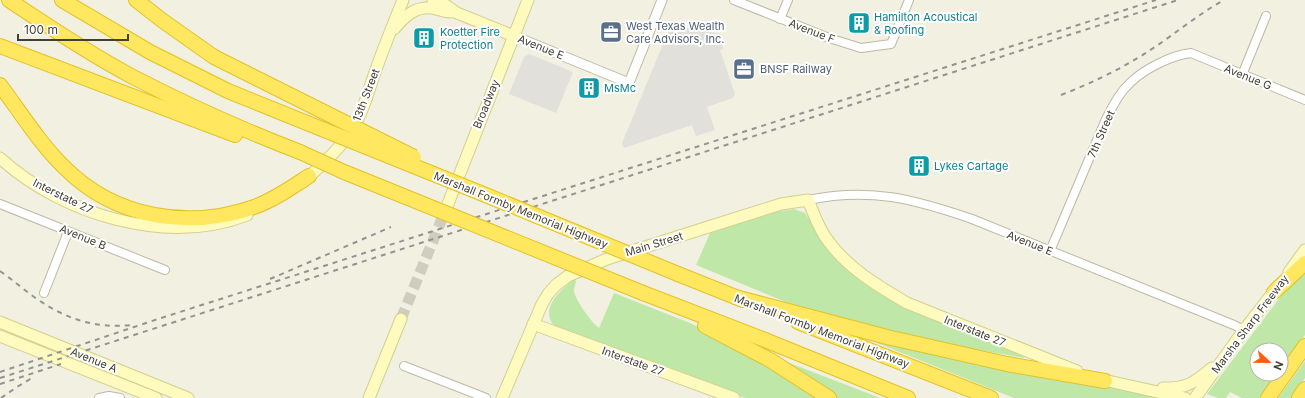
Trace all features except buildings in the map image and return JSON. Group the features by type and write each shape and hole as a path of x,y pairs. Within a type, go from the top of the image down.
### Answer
{"highway":[{"path":"9,0 87,50 133,76 297,155"},
{"name":"Marshall Formby Memorial Highway","path":"62,0 150,52 228,91 735,297 991,398"},
{"path":"136,0 163,22 214,57 452,175 488,196"},
{"path":"0,46 344,172 908,398"},
{"path":"0,85 51,153 66,170 88,187 109,199 144,213 179,219 226,215 263,203 309,176"},
{"path":"1274,292 1305,263"},
{"path":"643,293 673,310 751,349 829,398"},
{"path":"735,297 887,337 1008,364 1105,381"},
{"path":"1268,398 1305,346"},
{"path":"1299,398 1305,390"}],"main road":[{"name":"13th Street","path":"309,176 332,156 352,130 361,114 388,36 403,0"},
{"name":"Avenue E","path":"433,0 444,4 456,13 514,36"},
{"name":"Broadway","path":"446,209 528,0"},
{"path":"388,36 401,20 410,13 420,9 432,8 444,12 456,13"},
{"name":"Interstate 27","path":"0,158 35,184 76,205 121,220 140,224 174,227 212,225 239,218 263,209 282,198 309,176"},
{"name":"Interstate 27","path":"808,200 828,241 842,258 859,273 906,303 1065,368 1105,381 1185,398"},
{"name":"Main Street","path":"502,398 542,304 556,285 568,276 607,259 781,204 808,200"},
{"name":"Marsha Sharp Freeway","path":"1195,398 1244,330 1305,250"},
{"path":"369,398 401,319"},
{"name":"Avenue A","path":"0,322 188,398"},
{"name":"Interstate 27","path":"533,324 734,398"},
{"name":"Avenue A","path":"0,336 156,398"},
{"path":"1142,388 1175,389 1194,383 1223,359"}],"street":[{"name":"Avenue E","path":"514,36 629,83 662,0"},
{"name":"Avenue F","path":"734,0 829,38 861,48 891,44 909,0"},
{"path":"780,19 788,0"},
{"path":"1242,75 1266,16"},
{"name":"Avenue G","path":"1191,54 1305,100"},
{"name":"7th Street","path":"1050,251 1106,119 1117,98 1130,82 1143,73 1174,57 1191,54"},
{"name":"Avenue E","path":"808,200 831,195 860,194 894,197 938,207 972,219 1244,330"},
{"name":"Avenue B","path":"0,204 165,270"},
{"path":"44,293 68,232"},
{"path":"404,366 485,398"},
{"path":"98,398 109,396 120,398"}],"green space":[{"path":"794,209 805,213 823,241 873,289 903,306 1025,355 1024,358 910,337 798,307 696,265 710,233 775,212"},
{"path":"1305,267 1305,335 1289,357 1289,342 1249,342 1249,382 1271,382 1260,398 1242,398 1230,392 1226,398 1218,398 1207,394 1291,283"},
{"path":"575,279 576,282 574,291 577,300 588,316 599,328 614,293 690,323 722,339 822,398 745,398 559,330 552,323 549,317 549,310 556,296"},
{"path":"879,339 1166,398 1014,398 877,343"},
{"path":"1305,361 1305,378 1291,398 1278,398"},
{"path":"785,362 787,362 880,398 834,398"}],"shaded area":[{"path":"671,25 721,34 723,49 720,50 735,94 733,98 707,107 715,130 696,136 692,125 624,148 622,143"},
{"path":"529,54 573,72 556,113 509,94 524,57"}],"tunnel":[{"path":"401,319 446,209"}],"railway":[{"path":"0,372 158,319 1156,0"},
{"path":"0,378 1178,0"},
{"path":"1061,95 1082,87 1131,62 1224,0"},
{"path":"270,279 391,227"},
{"path":"0,271 37,299 70,317 94,324 118,326 131,325"},
{"path":"0,384 61,364"},
{"path":"1,398 32,378"}],"place":[{"name":"Hamilton Acoustical & Roofing","path":"859,23"},
{"name":"West Texas Wealth Care Advisors, Inc.","path":"611,32"},
{"name":"Koetter Fire Protection","path":"424,38"},
{"name":"BNSF Railway","path":"744,69"},
{"name":"MsMc","path":"589,88"},
{"name":"Lykes Cartage","path":"919,166"}]}
